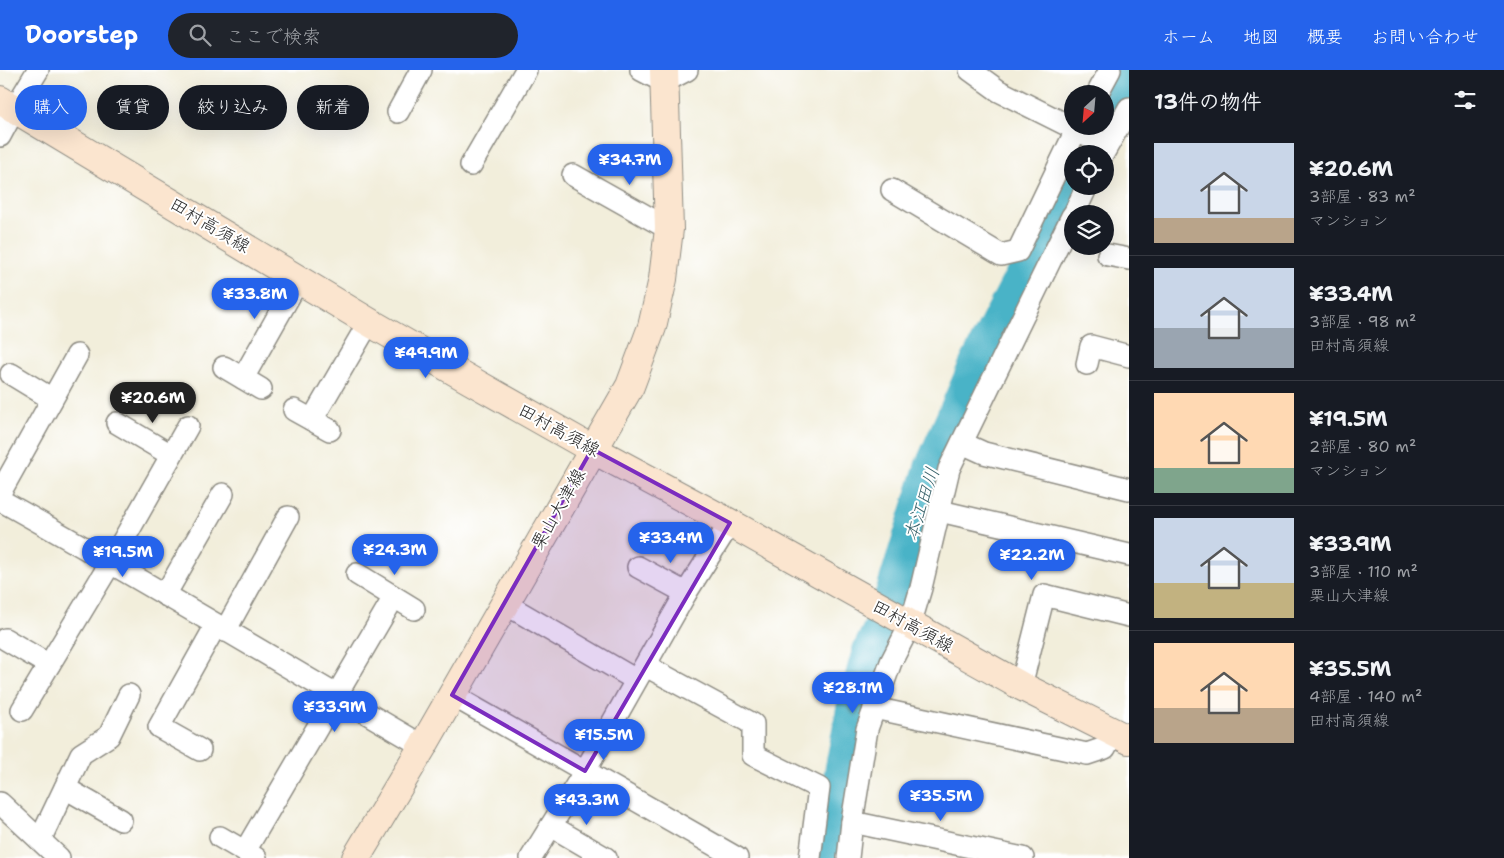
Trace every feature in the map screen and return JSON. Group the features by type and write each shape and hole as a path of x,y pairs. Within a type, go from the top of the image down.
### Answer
{"main road":[{"name":"栗山大津線","path":"356,858 423,746 592,449 630,386 652,327 663,279 669,229 664,73"},
{"name":"田村高須線","path":"7,104 369,322 592,449 730,523 1021,686 1121,737"}],"street":[{"path":"0,136 7,104 38,70"},
{"path":"398,112 421,70"},
{"path":"471,165 526,70"},
{"path":"970,70 999,91 1064,122"},
{"path":"1102,85 1110,70"},
{"path":"1107,145 1129,108"},
{"path":"892,190 1001,255 1018,251 1074,135"},
{"path":"1086,135 1100,145"},
{"path":"573,175 669,229"},
{"path":"848,858 867,729 891,662 897,616 940,511 949,469 1064,233"},
{"path":"1108,255 1129,259"},
{"path":"243,378 299,279"},
{"path":"312,420 369,322"},
{"path":"1087,364 1091,346 1129,356"},
{"path":"0,493 77,355"},
{"path":"224,367 261,389"},
{"path":"11,374 52,400"},
{"path":"117,423 172,455"},
{"path":"22,710 111,562 188,426"},
{"path":"962,443 984,453 1129,489"},
{"path":"165,595 223,494"},
{"path":"0,500 111,562 423,746"},
{"path":"940,511 1129,555"},
{"path":"200,750 159,727 288,517"},
{"path":"531,858 585,771 686,593 730,523"},
{"path":"638,567 686,593"},
{"path":"357,574 414,609"},
{"path":"1021,686 1044,595 1129,616"},
{"path":"220,837 251,855 336,696 394,596"},
{"path":"504,603 641,673 753,724 753,755 819,788 810,858"},
{"path":"5,639 49,665"},
{"path":"452,694 737,858"},
{"path":"40,840 81,754 108,736 129,695"},
{"path":"874,708 1087,754 1105,748 1121,737"},
{"path":"65,788 121,820"},
{"path":"0,803 59,858"},
{"path":"852,822 1023,858"},
{"path":"551,826 606,858"}],"highlighted area":[{"path":"592,449 730,523 585,771 452,695"}],"waterway":[{"name":"本江田川","path":"1114,97 1129,70"},
{"name":"本江田川","path":"829,858 831,831 854,709 870,651 884,623 932,468 977,365 1034,254 1064,188"}]}
